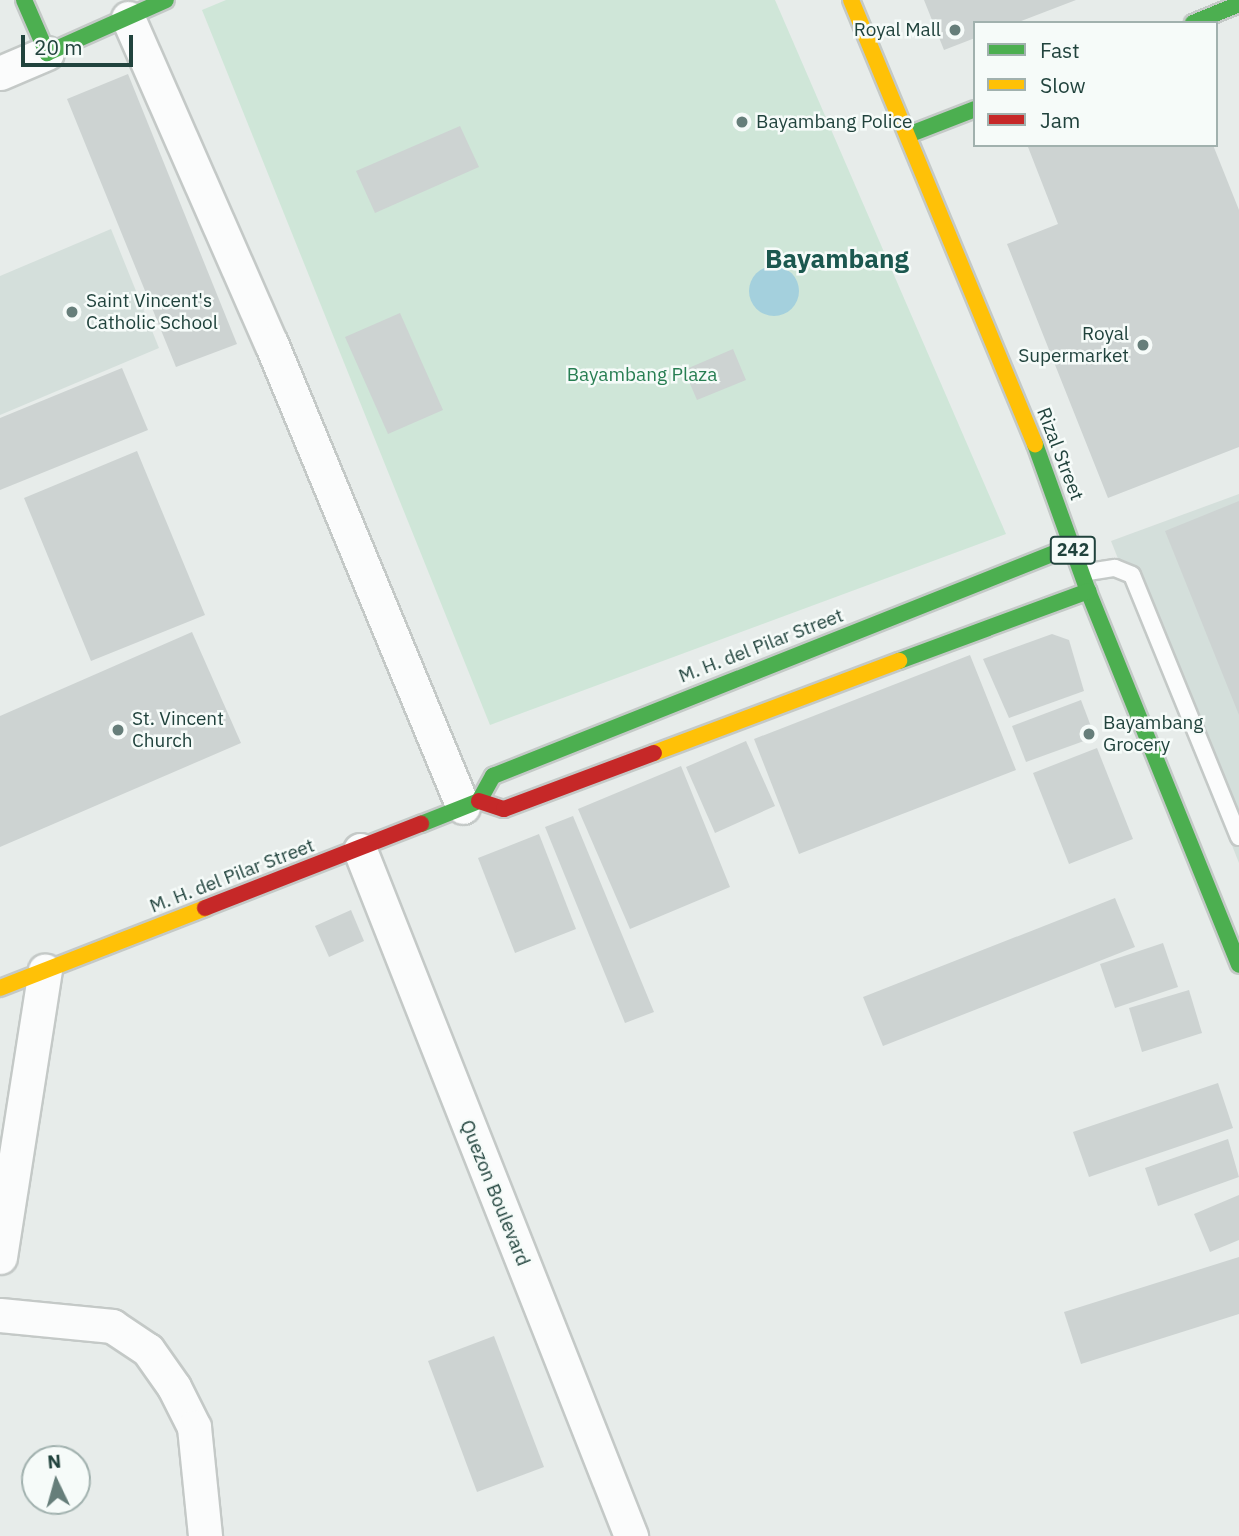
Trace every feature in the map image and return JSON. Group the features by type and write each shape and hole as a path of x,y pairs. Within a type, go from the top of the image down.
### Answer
{"street":[{"path":"24,0 47,53"},
{"path":"0,73 166,0"},
{"name":"Rizal Street","path":"851,0 1039,454 1088,591 1239,965"},
{"path":"1198,21 1239,4"},
{"path":"128,18 471,804 503,809 1088,591"},
{"path":"908,135 973,110"},
{"name":"M. H. del Pilar Street","path":"0,988 471,804 494,776 1072,546"},
{"name":"Quezon Boulevard","path":"359,850 631,1536"},
{"path":"0,1257 45,971"},
{"path":"0,1315 112,1326 148,1350 174,1387 194,1427 205,1536"}],"lane":[{"path":"1082,573 1115,568 1132,575 1239,837"},
{"path":"1225,929 1239,911"}],"shaded area":[{"name":"Saint Vincent's Catholic School","path":"111,229 159,348 0,415 0,276"},
{"path":"1239,494 1239,863 1111,541"}],"green space":[{"name":"Bayambang Plaza","path":"226,0 775,0 1006,534 490,725 202,10"}],"water":[{"path":"774,266 792,273 799,291 792,309 774,316 756,309 749,291 756,273"}],"building":[{"name":"Royal Mall","path":"924,0 1076,0 1021,21 973,21 973,39 944,50"},
{"path":"128,74 237,344 176,367 67,99"},
{"path":"460,126 479,167 375,213 356,171"},
{"name":"Royal Supermarket","path":"1028,147 1214,147 1239,210 1239,447 1108,498 1007,244 1058,224"},
{"path":"400,313 443,410 388,434 345,337"},
{"path":"733,349 746,380 697,400 684,370"},
{"path":"122,368 148,430 0,490 0,418"},
{"path":"137,451 205,615 91,661 24,498"},
{"path":"1239,501 1239,715 1165,531"},
{"name":"St. Vincent Church","path":"192,632 241,743 0,847 0,716"},
{"path":"1052,634 1069,640 1084,691 1009,718 983,659"},
{"path":"970,655 1016,770 799,854 754,739"},
{"path":"1081,700 1095,737 1026,762 1012,726"},
{"path":"746,741 775,806 715,833 686,767"},
{"path":"1097,748 1133,839 1069,864 1033,773"},
{"path":"681,766 730,887 630,929 578,809"},
{"path":"573,816 654,1012 625,1023 545,827"},
{"path":"539,834 576,929 515,953 478,858"},
{"path":"1115,898 1135,947 883,1046 863,997"},
{"path":"351,910 364,941 329,957 315,926"},
{"path":"1163,943 1178,987 1115,1008 1100,964"},
{"path":"1189,990 1202,1033 1142,1052 1129,1008"},
{"path":"1218,1083 1233,1128 1089,1177 1073,1132"},
{"path":"1228,1139 1239,1177 1158,1206 1145,1168"},
{"path":"1239,1195 1239,1240 1210,1252 1194,1214"},
{"path":"1239,1257 1239,1314 1081,1364 1064,1312"},
{"path":"494,1336 544,1467 477,1492 428,1361"}],"traffic: fast":[{"path":"24,0 47,53 166,0"},
{"path":"1198,21 1239,4"},
{"path":"908,135 973,110"},
{"path":"1035,444 1088,591 1239,965"},
{"path":"421,824 479,801 493,776 1072,546"},
{"path":"899,661 1088,591"}],"traffic: slow":[{"path":"851,0 1035,444"},
{"path":"654,753 899,661"},
{"path":"0,988 205,908"}],"traffic: jam":[{"path":"479,801 504,809 654,753"},
{"path":"205,908 421,824"}],"place":[{"name":"Royal Mall","path":"955,30"},
{"name":"Bayambang Police","path":"742,122"},
{"name":"Saint Vincent's Catholic School","path":"72,312"},
{"name":"Royal Supermarket","path":"1143,345"},
{"name":"St. Vincent Church","path":"118,730"},
{"name":"Bayambang Grocery","path":"1089,734"}],"district":[{"name":"Bayambang","path":"837,259"}]}
